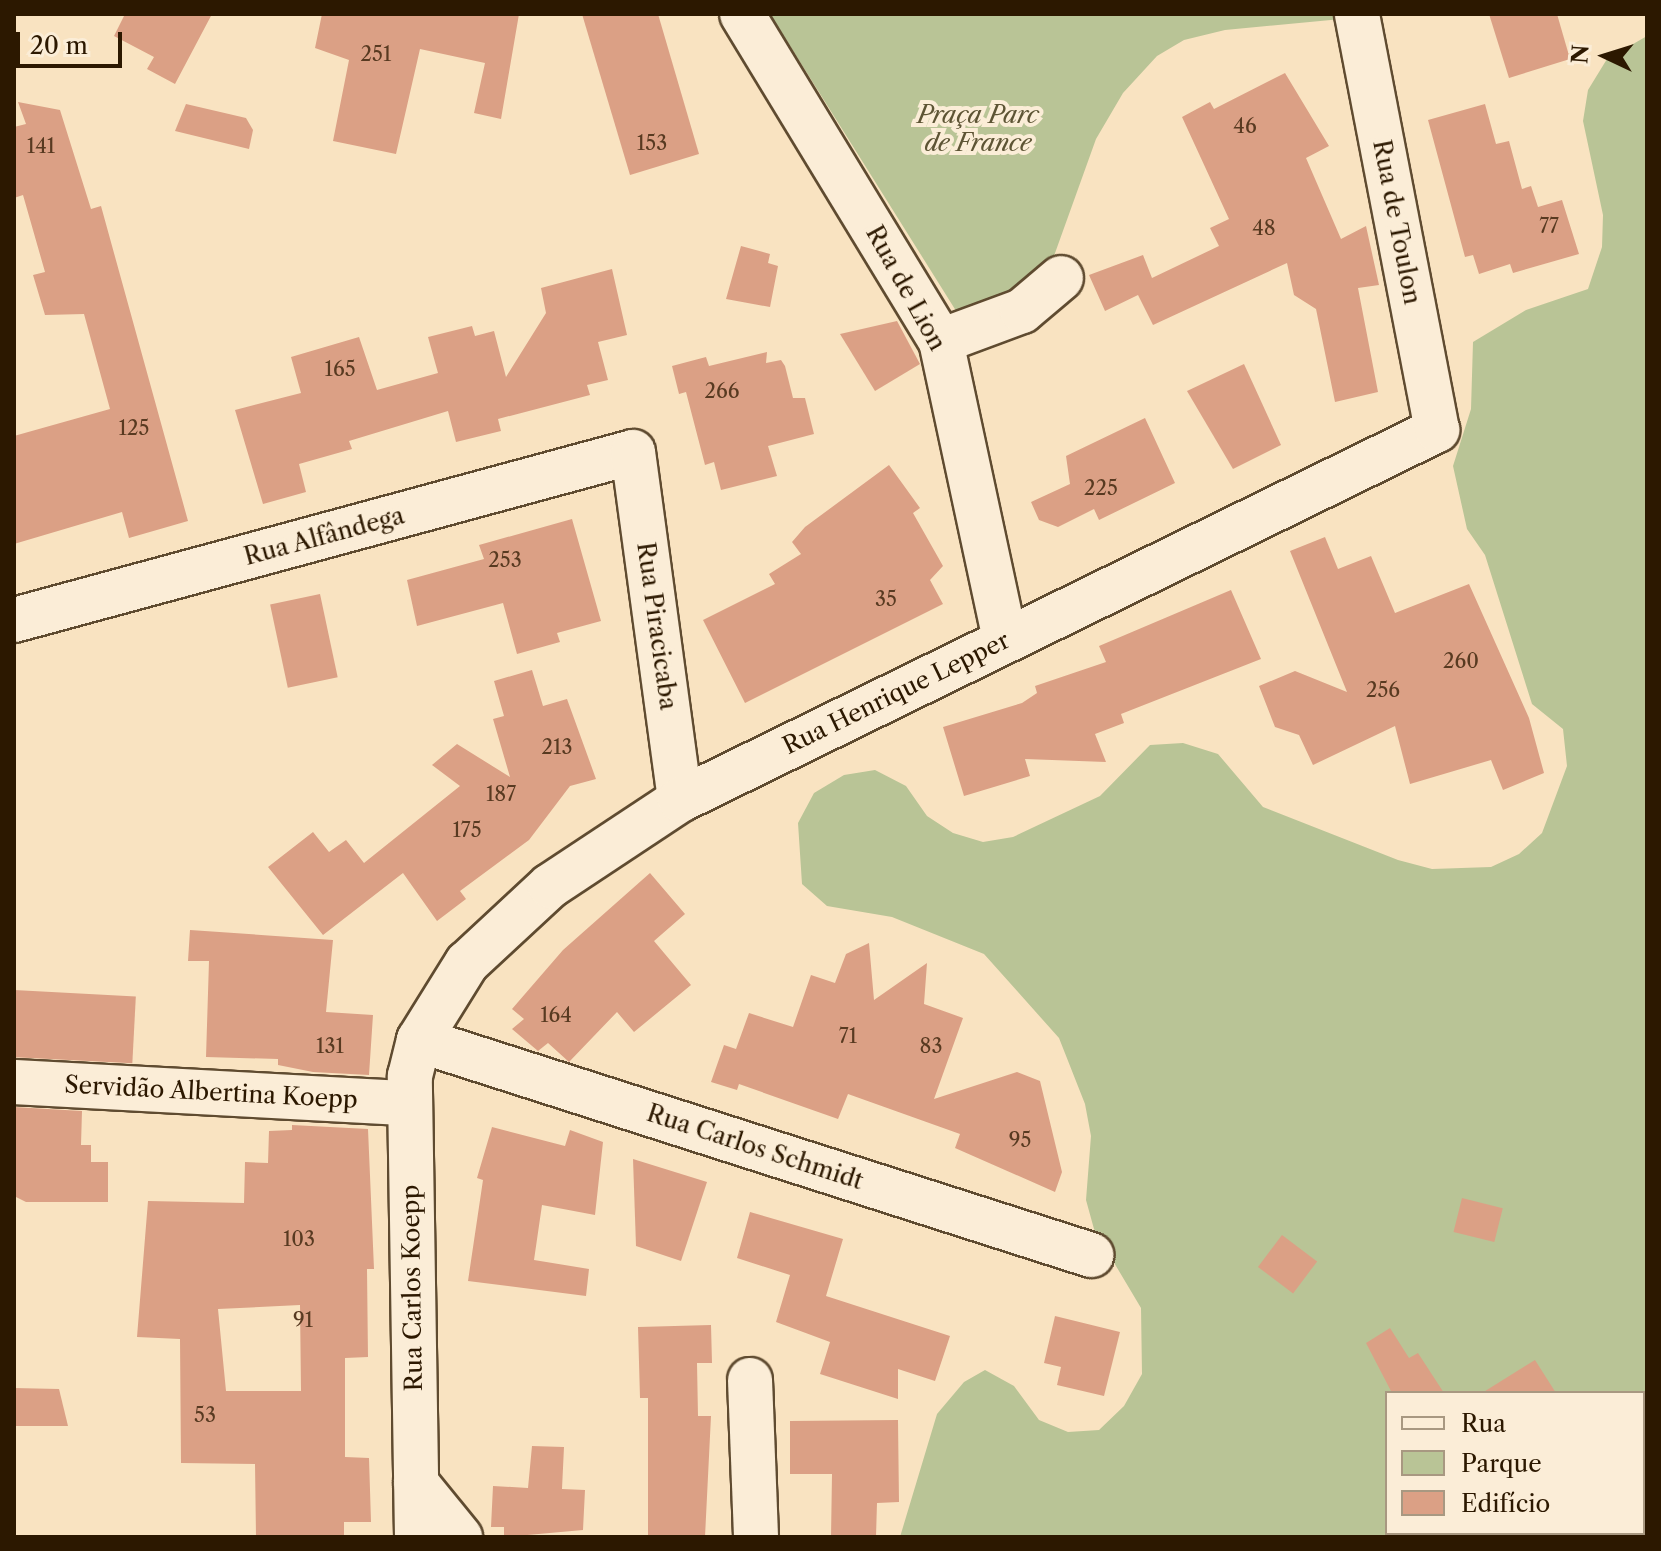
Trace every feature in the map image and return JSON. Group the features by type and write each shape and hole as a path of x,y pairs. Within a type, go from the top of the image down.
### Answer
{"street":[{"name":"Rua de Lion","path":"742,14 941,341 1005,639"},
{"name":"Rua de Toulon","path":"1357,14 1437,430"},
{"path":"941,341 1022,311 1046,297 1061,278"},
{"name":"Rua Henrique Lepper","path":"419,1040 467,963 528,906 609,843 680,800 1437,430"},
{"name":"Rua Alfândega","path":"14,620 633,452"},
{"name":"Rua Piracicaba","path":"633,452 680,800"},
{"name":"Rua Carlos Koepp","path":"417,1537 408,1103 419,1040"},
{"name":"Rua Carlos Schmidt","path":"419,1040 1091,1255"},
{"name":"Servidão Albertina Koepp","path":"14,1082 408,1103"},
{"path":"750,1380 756,1537"},
{"path":"416,1483 460,1537"}],"green space":[{"name":"Praça Parc de France","path":"770,14 1351,14 1352,18 1225,30 1184,40 1157,56 1123,93 1096,139 1050,267 1035,284 958,314"},
{"path":"1647,36 1647,1537 900,1537 937,1414 964,1382 985,1370 1014,1386 1039,1420 1068,1432 1099,1430 1124,1406 1142,1374 1141,1308 1094,1229 1086,1200 1091,1136 1085,1104 1059,1038 984,954 892,917 827,906 802,884 798,823 814,793 844,775 875,770 906,786 927,816 953,833 983,842 1013,837 1100,796 1150,745 1183,743 1218,754 1263,807 1398,860 1432,869 1491,867 1519,854 1542,833 1567,766 1563,729 1532,704 1485,555 1467,529 1453,466 1471,409 1473,342 1526,310 1588,289 1602,247 1603,215 1583,121 1588,90 1607,59"}],"building":[{"path":"125,14 212,14 175,84 147,69 154,57 114,36"},
{"path":"322,14 519,14 501,119 474,113 485,63 420,49 396,154 333,141 349,60 315,48"},
{"path":"582,14 658,14 699,154 630,175"},
{"path":"1489,14 1557,14 1570,59 1509,78"},
{"path":"1285,73 1329,146 1306,158 1341,239 1366,226 1379,285 1358,288 1378,392 1335,402 1316,309 1294,295 1287,263 1153,325 1138,295 1105,311 1089,275 1143,255 1152,278 1219,246 1210,228 1229,219 1182,117 1210,102 1214,109"},
{"path":"18,102 60,110 91,209 101,206 188,521 129,538 122,512 14,544 14,436 110,409 84,314 45,315 33,275 45,272 23,195 14,198 14,127 26,124"},
{"path":"186,104 246,118 253,130 249,149 175,131"},
{"path":"1485,104 1496,144 1509,141 1522,189 1531,186 1538,207 1562,200 1579,254 1513,273 1510,264 1479,274 1473,255 1465,257 1428,120"},
{"path":"741,246 770,254 768,263 778,266 770,307 726,299"},
{"path":"612,269 627,335 598,342 608,380 587,385 590,395 498,419 501,431 456,442 448,411 349,441 352,449 299,464 306,492 263,504 235,410 301,393 291,357 359,337 377,390 438,373 428,337 472,326 475,336 494,331 506,377 546,313 541,288"},
{"path":"897,321 920,364 875,391 840,334"},
{"path":"767,352 766,363 781,360 785,366 793,398 805,398 814,434 768,446 777,476 721,490 714,462 705,465 686,392 679,394 672,366 706,357 709,366"},
{"path":"1244,364 1281,445 1233,469 1187,391"},
{"path":"1145,418 1175,483 1099,520 1094,509 1058,527 1039,520 1031,502 1070,484 1066,456"},
{"path":"889,465 920,508 913,513 943,566 930,580 943,604 745,703 703,620 775,584 769,574 801,554 792,542 805,527"},
{"path":"572,519 601,621 557,633 560,642 517,654 503,603 417,626 407,580 484,559 479,545"},
{"path":"1325,537 1338,569 1371,556 1395,613 1469,584 1529,718 1544,773 1503,790 1491,760 1410,784 1395,726 1313,765 1299,735 1275,727 1259,686 1295,671 1347,692 1290,551"},
{"path":"1231,590 1261,659 1121,714 1124,723 1095,734 1106,762 1025,759 1030,776 964,796 943,727 1022,703 1037,693 1035,686 1106,662 1099,646"},
{"path":"320,594 338,677 288,688 270,605"},
{"path":"532,670 543,706 567,699 596,779 570,786 529,840 460,891 466,899 437,921 403,873 323,935 268,867 313,832 329,852 346,840 364,863 460,786 432,765 457,744 510,777 493,719 504,716 494,681"},
{"path":"650,873 685,914 654,941 691,985 634,1032 617,1012 569,1062 548,1043 538,1051 512,1029 524,1019 512,1009 563,950"},
{"path":"190,930 333,940 326,1012 373,1015 369,1075 313,1072 278,1065 278,1059 206,1057 209,961 188,961"},
{"path":"869,943 874,1000 927,963 924,1004 963,1018 934,1099 1017,1072 1040,1081 1062,1172 1055,1192 955,1148 960,1134 848,1094 838,1119 739,1084 737,1090 711,1082 724,1045 736,1049 749,1013 793,1027 811,975 835,983 846,954"},
{"path":"14,990 136,996 132,1063 14,1057"},
{"path":"14,1107 82,1111 81,1145 91,1145 91,1162 108,1162 108,1202 26,1202 14,1196"},
{"path":"292,1125 368,1129 374,1269 367,1269 368,1357 345,1358 345,1457 369,1458 371,1522 344,1522 344,1537 256,1537 255,1464 181,1463 180,1339 137,1337 148,1201 244,1203 245,1162 268,1163 269,1131 292,1130","holes":["300,1305 301,1391 226,1391 218,1309"]},
{"path":"492,1127 565,1146 570,1130 603,1142 595,1215 542,1205 534,1260 589,1269 586,1296 468,1281 483,1180 477,1178"},
{"path":"633,1159 707,1182 681,1261 636,1246"},
{"path":"1462,1198 1503,1208 1494,1242 1454,1232"},
{"path":"750,1212 843,1239 826,1296 950,1336 935,1381 898,1369 898,1399 820,1374 830,1342 776,1322 790,1275 737,1258"},
{"path":"1282,1235 1317,1261 1293,1293 1258,1267"},
{"path":"1055,1316 1120,1332 1104,1396 1057,1385 1061,1367 1044,1363"},
{"path":"711,1325 712,1363 697,1363 698,1416 711,1416 705,1537 648,1537 648,1398 640,1398 638,1327"},
{"path":"1390,1328 1409,1358 1418,1353 1443,1391 1391,1391 1366,1343"},
{"path":"1535,1360 1555,1391 1485,1391"},
{"path":"14,1388 59,1389 68,1426 14,1426"},
{"path":"898,1420 899,1502 877,1503 876,1537 831,1537 832,1474 790,1474 790,1421"},
{"path":"532,1446 564,1447 562,1489 585,1490 583,1530 504,1537 504,1527 491,1527 493,1486 528,1488"}]}
